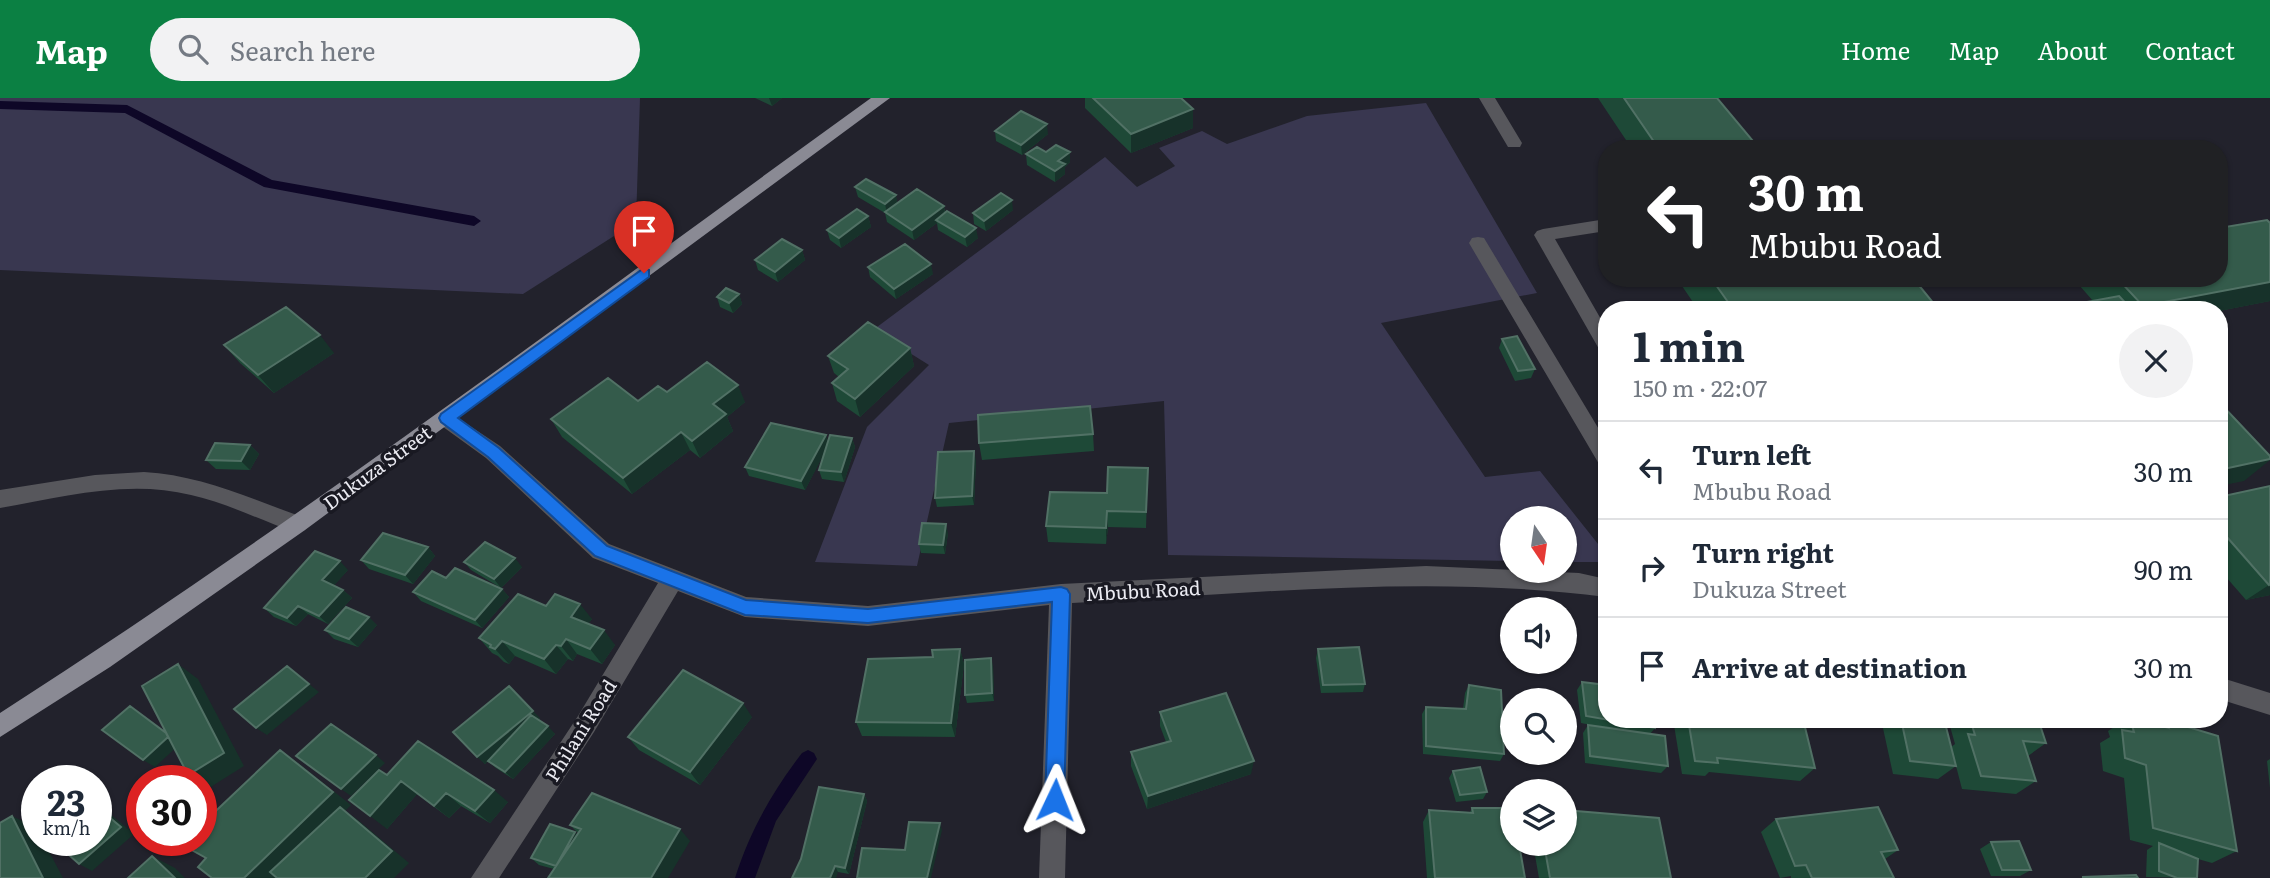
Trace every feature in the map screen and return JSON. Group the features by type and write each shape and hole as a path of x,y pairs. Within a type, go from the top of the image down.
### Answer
{"main road":[{"name":"Dukuza Street","path":"0,726 102,660 446,418 882,98"}],"street":[{"path":"1487,98 1514,144"},
{"path":"1598,226 1543,235 1598,330"},
{"path":"1478,243 1598,445"},
{"name":"Mbubu Road","path":"446,418 493,452 601,551 745,607 868,616 1061,594 1426,575 1579,583 1598,587"},
{"path":"0,499 106,482 150,480 191,486 297,524"},
{"name":"Philani Road","path":"484,878 586,724 672,580"},
{"path":"1052,878 1061,594"},
{"path":"2228,691 2270,704"}],"shaded area":[{"path":"0,98 640,98 636,222 523,294 0,270"},
{"path":"1426,103 1537,293 1381,323 1485,477 1540,471 1568,506 1500,506 1500,561 1168,555 1164,401 949,423 917,566 815,562 867,427 929,365 873,330 1105,157 1137,187 1175,166 1159,148 1202,131 1227,144 1307,116"},
{"path":"1577,518 1598,544 1598,562 1577,562"}],"building":[{"path":"1093,98 1181,98 1193,109 1131,134"},
{"path":"1624,98 1717,98 1752,140 1653,140"},
{"path":"1021,111 1047,124 1021,145 995,131"},
{"path":"1056,145 1070,152 1058,161 1065,164 1055,171 1026,154 1037,147 1046,152"},
{"path":"866,179 896,195 885,204 855,187"},
{"path":"917,189 944,206 912,230 885,212"},
{"path":"1001,193 1012,200 984,221 973,213"},
{"path":"857,209 868,216 839,238 827,230"},
{"path":"947,211 976,228 965,237 936,220"},
{"path":"2267,220 2270,223 2270,282 2169,301 2138,301 2125,287 2228,287 2228,226"},
{"path":"782,239 802,250 775,272 755,260"},
{"path":"905,244 931,264 894,289 868,267"},
{"path":"1717,287 1920,287 1932,301 1727,301"},
{"path":"726,288 739,294 729,303 717,297"},
{"path":"2119,296 2124,301 2092,301"},
{"path":"286,307 320,335 258,375 224,345"},
{"path":"868,322 910,348 855,399 832,383 848,369 828,356"},
{"path":"1517,336 1535,369 1518,371 1502,339"},
{"path":"707,362 738,385 713,404 726,414 692,441 681,432 623,478 551,419 608,378 638,401 658,386 667,392"},
{"path":"1090,406 1093,434 979,443 978,415"},
{"path":"2228,412 2270,456 2270,459 2228,468"},
{"path":"771,423 826,435 801,481 745,467"},
{"path":"830,435 852,438 841,472 819,470"},
{"path":"215,443 250,445 241,461 206,460"},
{"path":"974,451 972,496 935,498 938,452"},
{"path":"1108,467 1148,468 1146,512 1107,511 1106,528 1046,526 1050,492 1107,493"},
{"path":"2270,486 2269,585 2228,538 2228,495"},
{"path":"922,523 946,524 943,545 919,544"},
{"path":"383,533 428,547 405,575 361,560"},
{"path":"485,542 515,558 494,579 464,562"},
{"path":"315,551 340,561 322,580 343,590 319,616 298,606 287,618 264,608"},
{"path":"455,568 502,589 475,620 413,592 432,571 446,578"},
{"path":"518,594 546,606 555,594 580,604 571,617 604,630 590,649 566,639 561,646 556,645 544,659 502,641 495,649 490,647 491,645 479,638"},
{"path":"346,607 369,617 349,639 325,630"},
{"path":"1359,647 1365,684 1323,685 1318,649"},
{"path":"960,649 951,723 856,722 868,659 933,657 932,650"},
{"path":"991,658 992,693 965,695 965,660"},
{"path":"178,664 224,753 204,765 183,765 142,686"},
{"path":"287,666 309,684 256,728 234,709"},
{"path":"683,670 743,703 690,772 628,737"},
{"path":"1582,682 1598,684 1598,718 1586,716"},
{"path":"1469,685 1500,690 1500,754 1426,746 1426,707 1466,709"},
{"path":"509,686 533,711 477,757 453,732"},
{"path":"1226,693 1254,761 1148,796 1131,752 1171,741 1160,712"},
{"path":"130,706 168,737 143,760 102,730"},
{"path":"531,715 548,726 505,772 488,761"},
{"path":"331,724 376,755 341,789 296,756"},
{"path":"1588,725 1665,736 1668,766 1590,756"},
{"path":"1690,728 1805,728 1815,768 1717,758 1718,763 1695,761"},
{"path":"1903,728 1946,728 1956,766 1910,761"},
{"path":"1973,728 2041,728 2046,743 2023,741 2036,781 1981,776 1968,734 1975,735"},
{"path":"2133,728 2191,728 2218,736 2237,851 2153,828 2146,765 2125,758 2122,730 2134,732"},
{"path":"418,741 494,790 475,811 446,793 434,806 401,781 370,816 349,800 379,770 387,775"},
{"path":"280,750 333,792 244,878 212,878 198,867 206,858 202,856 217,856 217,810"},
{"path":"1480,767 1487,792 1460,795 1453,771"},
{"path":"819,787 864,794 845,868 835,866 830,878 792,878 801,859"},
{"path":"592,793 680,829 651,878 548,878 581,829 570,825"},
{"path":"340,807 392,851 365,878 277,878 270,872"},
{"path":"1878,807 1898,850 1881,852 1894,878 1812,878 1806,865 1795,866 1776,819"},
{"path":"1472,808 1500,808 1500,856 1521,856 1525,878 1435,878 1429,810 1473,813"},
{"path":"1577,811 1659,818 1671,878 1550,878 1546,856 1577,856"},
{"path":"12,816 21,834 21,856 32,856 43,878 0,878 0,823"},
{"path":"112,819 121,827 112,835"},
{"path":"909,822 940,823 927,878 857,878 862,848 905,850"},
{"path":"550,824 575,832 556,866 531,858"},
{"path":"2019,841 2031,870 2002,870 1991,842"},
{"path":"2159,843 2198,859 2197,878 2177,878 2159,871"},
{"path":"70,856 88,856 79,864"},
{"path":"152,856 175,878 128,878"},
{"path":"2136,875 2138,878 2082,877"}],"waterway":[{"path":"0,105 127,109 269,184 474,221"},
{"path":"745,878 763,828 808,759"}],"route":[{"path":"644,273 446,418 493,452 601,551 745,607 868,616 1061,594 1055,800"}]}
